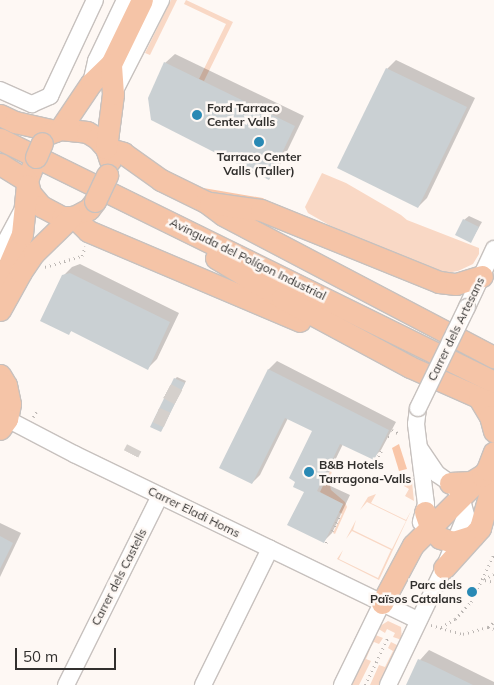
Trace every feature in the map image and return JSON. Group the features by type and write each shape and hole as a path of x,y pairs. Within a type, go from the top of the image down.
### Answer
{"main road":[{"path":"2,296 22,234 28,179 52,134 92,82 111,64 142,0"},
{"path":"2,296 34,253 73,217 89,209 107,175 110,161 106,148 113,94 111,64"},
{"path":"0,115 52,134 87,132 97,138 106,148 123,152 161,180 206,202 223,215 494,357"},
{"name":"Avinguda del Polígon Industrial","path":"0,139 181,226 494,382"},
{"path":"0,164 28,179 41,206 62,217 73,217 88,230 343,339 354,337"},
{"path":"206,202 261,210 438,282 456,284 482,276"},
{"path":"181,226 204,250 354,337 410,367 487,401 494,431"},
{"path":"0,375 8,392 4,424"},
{"path":"444,568 463,539 480,528 488,477 487,470 494,452"},
{"path":"382,603 428,520 455,490 471,482 488,477"},
{"path":"428,520 440,538 463,539"}],"street":[{"path":"0,90 32,104 50,96 95,0"},
{"path":"92,82 96,61 125,0"},
{"path":"113,94 160,0"},
{"path":"0,252 24,207"},
{"name":"Carrer dels Artesans","path":"420,449 416,424 418,408 494,249"},
{"name":"Carrer Eladi Homs","path":"4,424 160,496 418,620"},
{"path":"420,449 437,474 455,490 466,515 463,539"},
{"path":"420,449 428,520"},
{"name":"Carrer dels Castells","path":"66,685 160,496"},
{"path":"203,685 270,549"},
{"path":"388,685 444,568"},
{"path":"342,685 382,603"}],"path":[{"path":"42,270 47,266 82,256 86,242"},
{"path":"34,416 36,412"},
{"path":"392,430 398,433"},
{"path":"376,461 382,449"},
{"path":"332,531 339,517"},
{"path":"441,628 455,619 471,602 494,554"},
{"path":"483,580 494,574"},
{"path":"483,580 494,582"},
{"path":"434,626 463,634 488,627 494,622"},
{"path":"488,627 494,629"},
{"path":"384,636 392,639"},
{"path":"364,685 388,637"}],"shaded area":[{"path":"171,0 177,0 150,55 145,53"},
{"path":"186,0 233,22 204,81 199,79 226,24 184,4"},
{"path":"322,173 346,183 407,220 479,248 479,254 473,264 458,271 446,273 426,270 329,225 308,213 305,207"},
{"path":"399,444 407,469 399,471 392,448"},
{"path":"330,471 332,472 329,481 331,490 345,502 347,507 335,534 333,533 342,514 339,512 343,504 320,492"},
{"path":"406,477 408,483 412,482 414,501 405,496 409,489 404,486"},
{"path":"376,494 371,503 406,520 411,511 379,580 337,559 343,550 339,559 378,578 391,550 352,531 346,539 356,520 353,530 392,549 406,521 367,502 360,510 368,497"},
{"path":"388,621 401,627 402,640 393,637 395,633 387,629 385,633 377,628"},
{"path":"373,634 383,638 379,644 374,642 371,647 366,659 371,661 359,685 349,685"},
{"path":"391,642 399,646 380,685 370,685 379,665 385,667 393,651 388,648"}],"building":[{"name":"Ford Tarraco Center Valls","path":"164,62 295,126 269,180 151,120 148,98"},
{"path":"386,68 467,107 418,208 337,168"},
{"path":"463,219 479,227 471,243 455,235"},
{"path":"70,273 170,322 148,370 71,331 69,335 40,321 62,275"},
{"path":"268,369 389,430 374,460 340,444 317,491 343,504 324,543 287,525 304,492 293,487 295,482 289,478 312,431 285,418 252,484 219,468"},
{"path":"174,378 185,383 161,432 150,427"},
{"path":"0,536 13,543 0,569"},
{"path":"418,659 428,663 473,685 406,685"}],"waterway":[{"path":"203,190 262,200"}],"tunnel":[{"path":"167,391 178,397"},
{"path":"156,415 167,420"},
{"path":"131,454 134,448"}],"place":[{"name":"Ford Tarraco Center Valls","path":"197,115"},
{"name":"Tarraco Center Valls (Taller)","path":"259,142"},
{"name":"B&B Hotels Tarragona-Valls","path":"309,472"},
{"name":"Parc dels Països Catalans","path":"472,592"}]}
